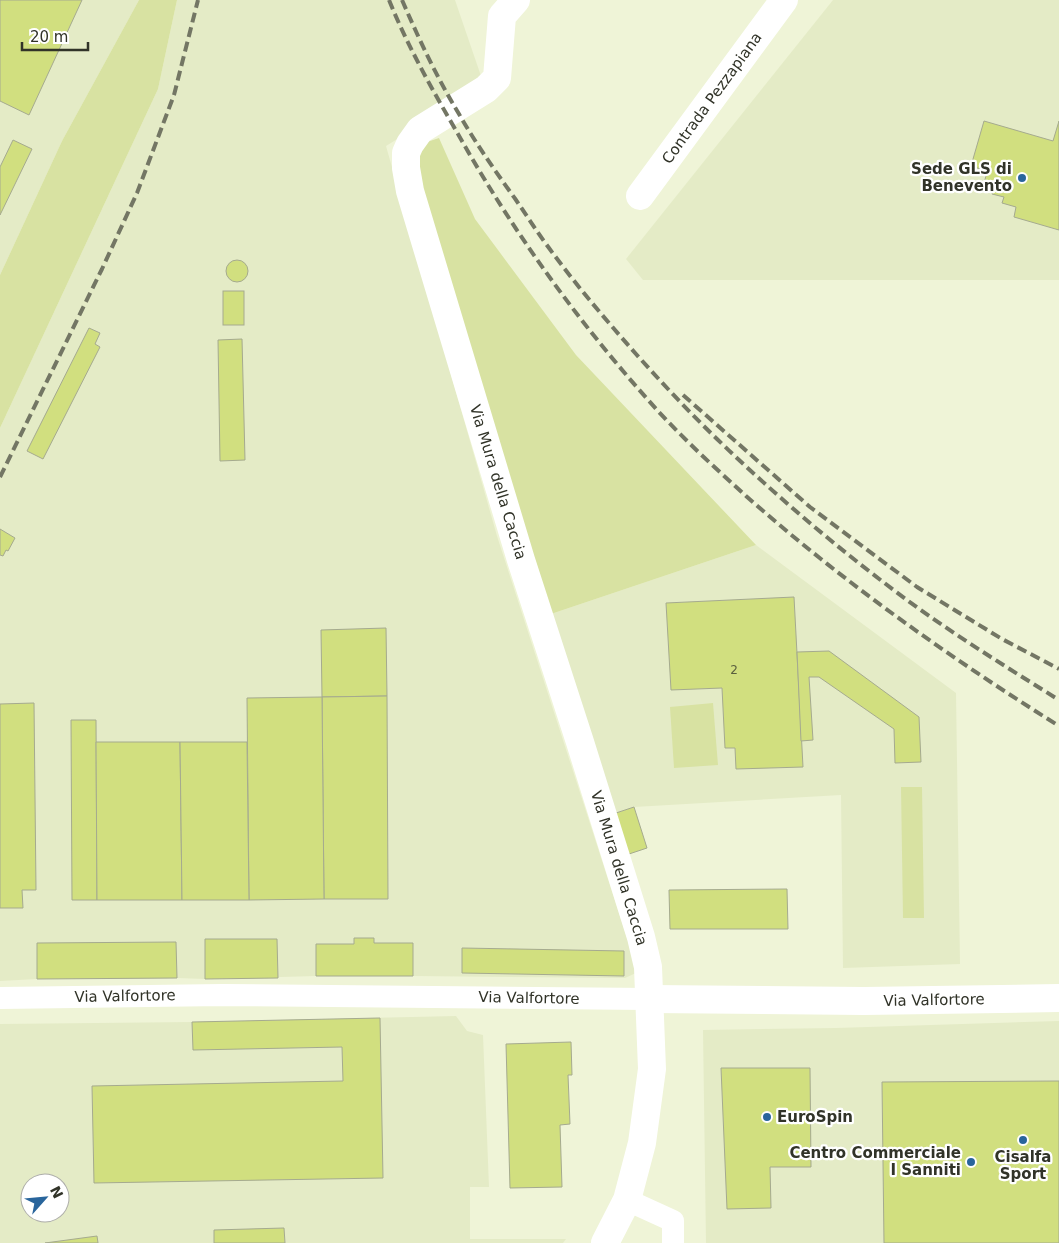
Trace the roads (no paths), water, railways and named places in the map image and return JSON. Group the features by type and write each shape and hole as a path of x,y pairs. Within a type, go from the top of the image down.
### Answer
{"main road":[{"name":"Contrada Pezzapiana","path":"640,196 784,0"},
{"name":"Via Mura della Caccia","path":"507,5 497,78 486,89 420,130 406,153 406,168 410,191 521,560 641,937 648,967 652,1069 642,1143 627,1200 606,1243"},
{"name":"Via Valfortore","path":"650,999 864,1001 1059,998"}],"street":[{"name":"Via Valfortore","path":"0,998 233,995 650,999"},
{"path":"627,1200 673,1221 673,1243"}],"railway":[{"path":"0,477 137,193 174,95 198,0"},
{"path":"389,0 404,35 430,85 500,205 571,306 660,414 746,496 820,559 937,646 1059,726"},
{"path":"402,0 443,86 486,158 540,236 591,302 666,387 763,482 858,562 944,626 1059,700"},
{"path":"683,395 810,507 917,587 1002,639 1059,669"}],"place":[{"name":"Sede GLS di Benevento","path":"1022,178"},
{"name":"EuroSpin","path":"767,1117"},
{"name":"Cisalfa Sport","path":"1023,1140"},
{"name":"Centro Commerciale I Sanniti","path":"971,1162"}]}
